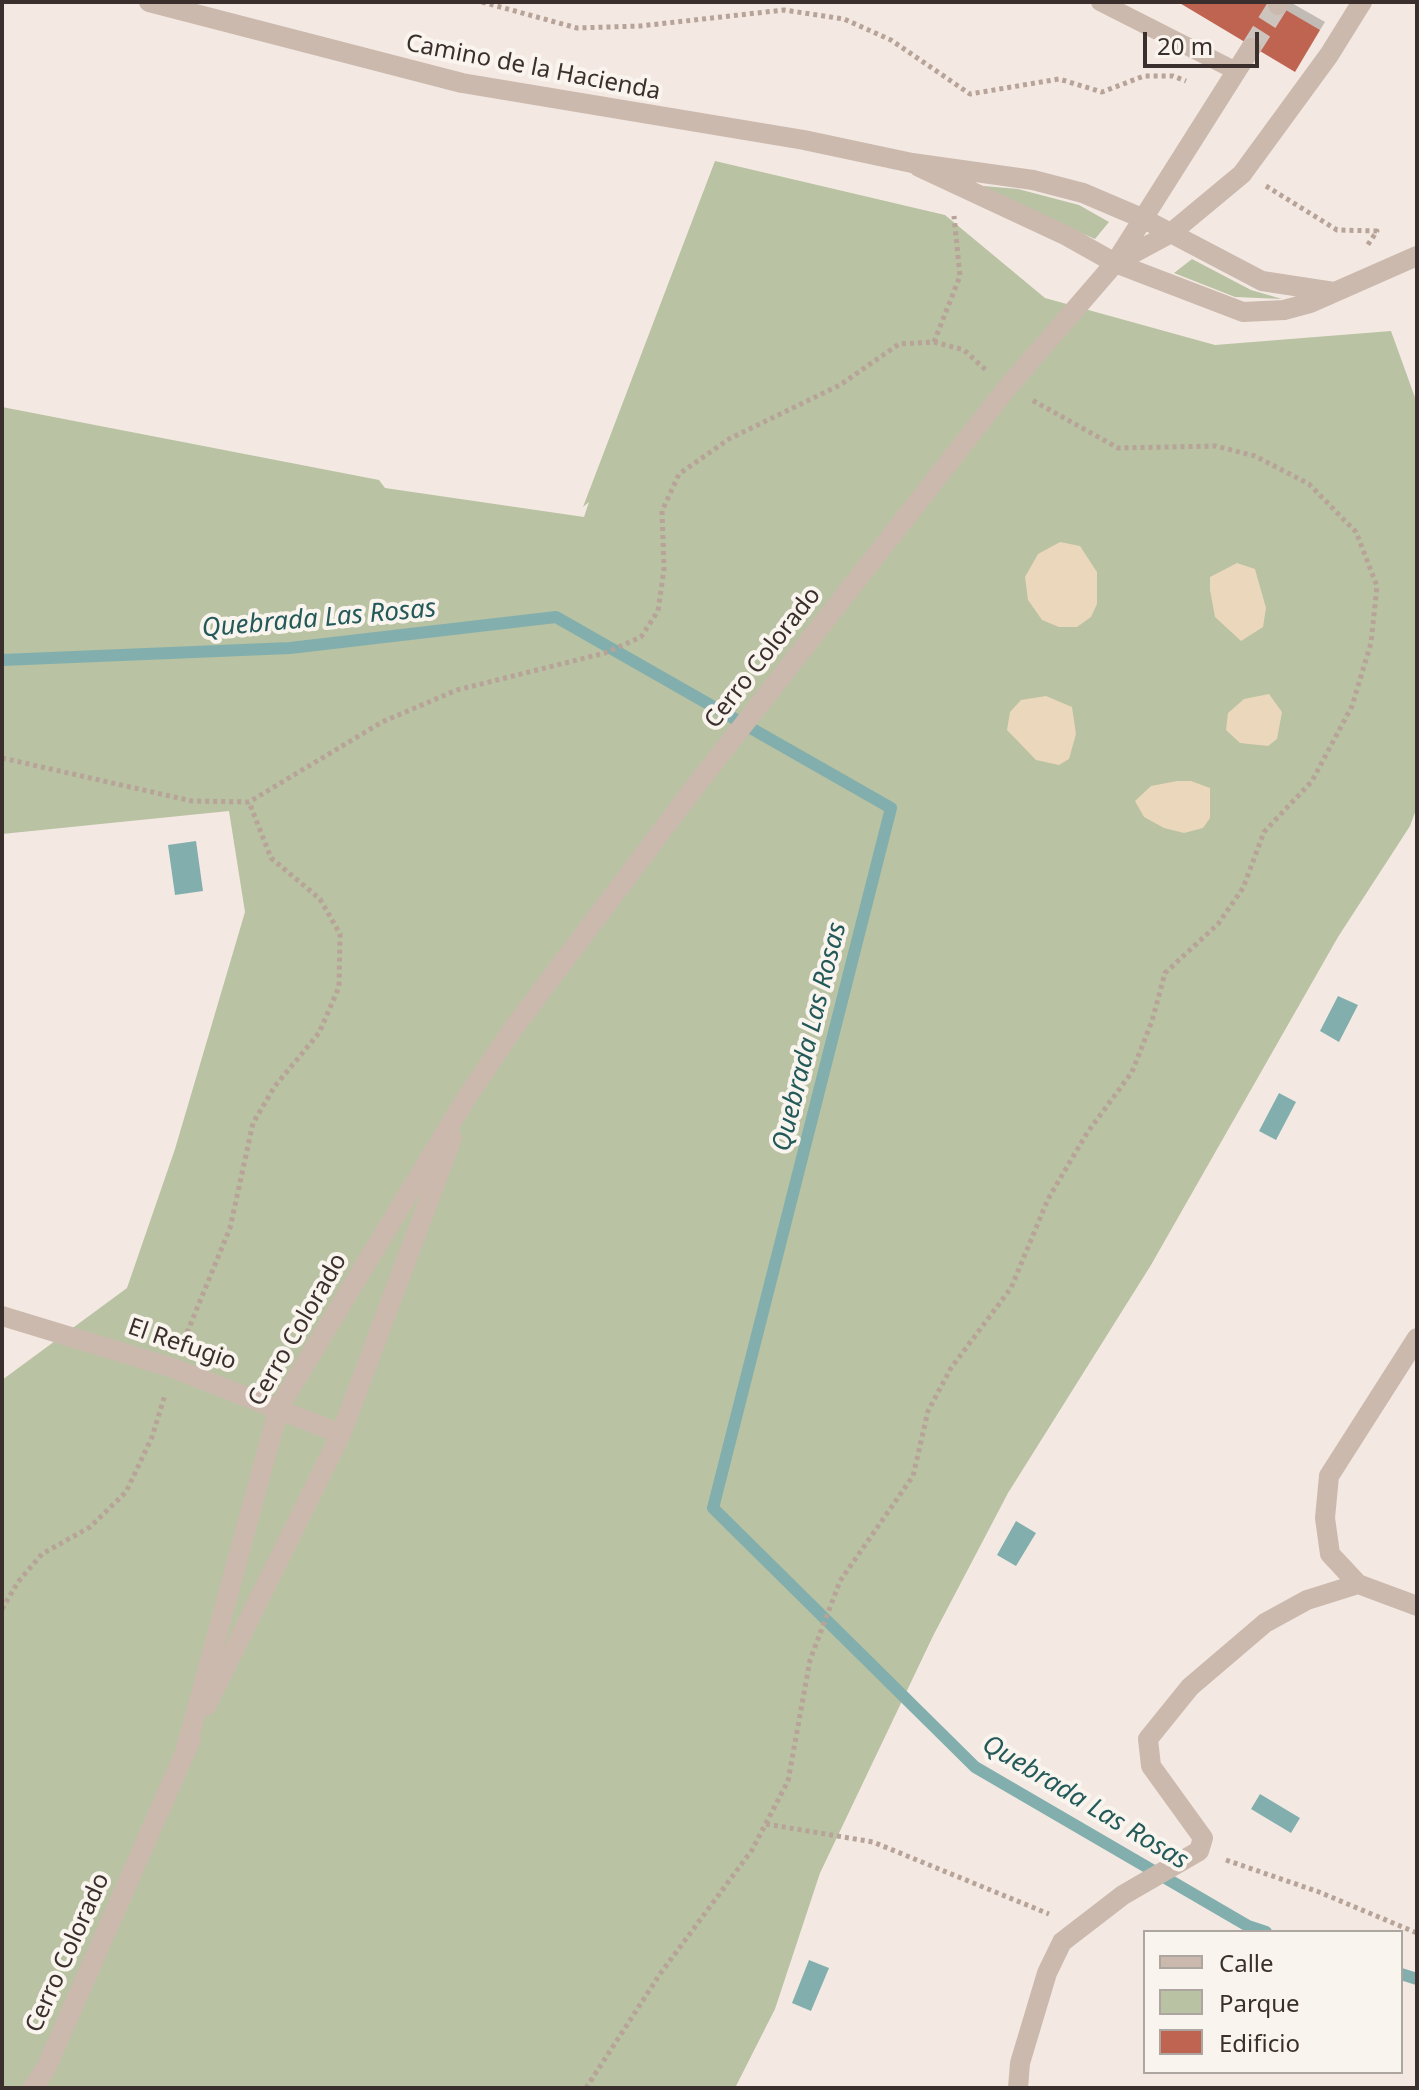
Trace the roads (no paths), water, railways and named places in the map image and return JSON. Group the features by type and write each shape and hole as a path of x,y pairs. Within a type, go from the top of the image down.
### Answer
{"street":[{"name":"Camino de la Hacienda","path":"149,2 462,83 804,140 912,163 1033,180 1083,193 1144,219 1220,262 1262,281 1334,292"},
{"name":"Cerro Colorado","path":"1115,263 1171,233 1242,174 1329,55 1362,2"},
{"name":"Cerro Colorado","path":"186,1749 279,1407 467,1097 515,1026 694,788 1007,388 1115,263 1251,48"},
{"name":"Camino de la Hacienda","path":"912,163 954,186 1067,236 1115,263 1243,312 1284,310 1417,256"},
{"name":"Cerro Colorado","path":"33,2088 46,2068 186,1749 341,1434 467,1097"},
{"name":"El Refugio","path":"2,1316 173,1368 279,1407 341,1434"},
{"path":"1417,1338 1329,1476 1325,1518 1330,1554 1358,1584 1417,1606"},
{"path":"1018,2088 1020,2063 1047,1973 1062,1942 1123,1895 1199,1851 1203,1838 1151,1766 1148,1739 1190,1687 1265,1623 1307,1600 1358,1584"}],"lane":[{"path":"1100,2 1236,71"}],"water":[{"path":"196,841 203,891 175,895 168,845"},
{"path":"1338,996 1358,1005 1339,1042 1320,1031"},
{"path":"1279,1093 1296,1102 1276,1140 1259,1131"},
{"path":"1016,1521 1036,1533 1016,1566 997,1555"},
{"path":"1260,1794 1300,1818 1291,1833 1251,1809"},
{"path":"809,1960 829,1968 811,2011 792,2003"}],"waterway":[{"name":"Quebrada Las Rosas","path":"2,660 290,648 556,617 891,808 713,1508 975,1767 1248,1926 1260,1930"},
{"name":"Quebrada Las Rosas","path":"1403,1975 1417,1979"}],"tunnel":[{"path":"1251,48 1278,5"}]}
